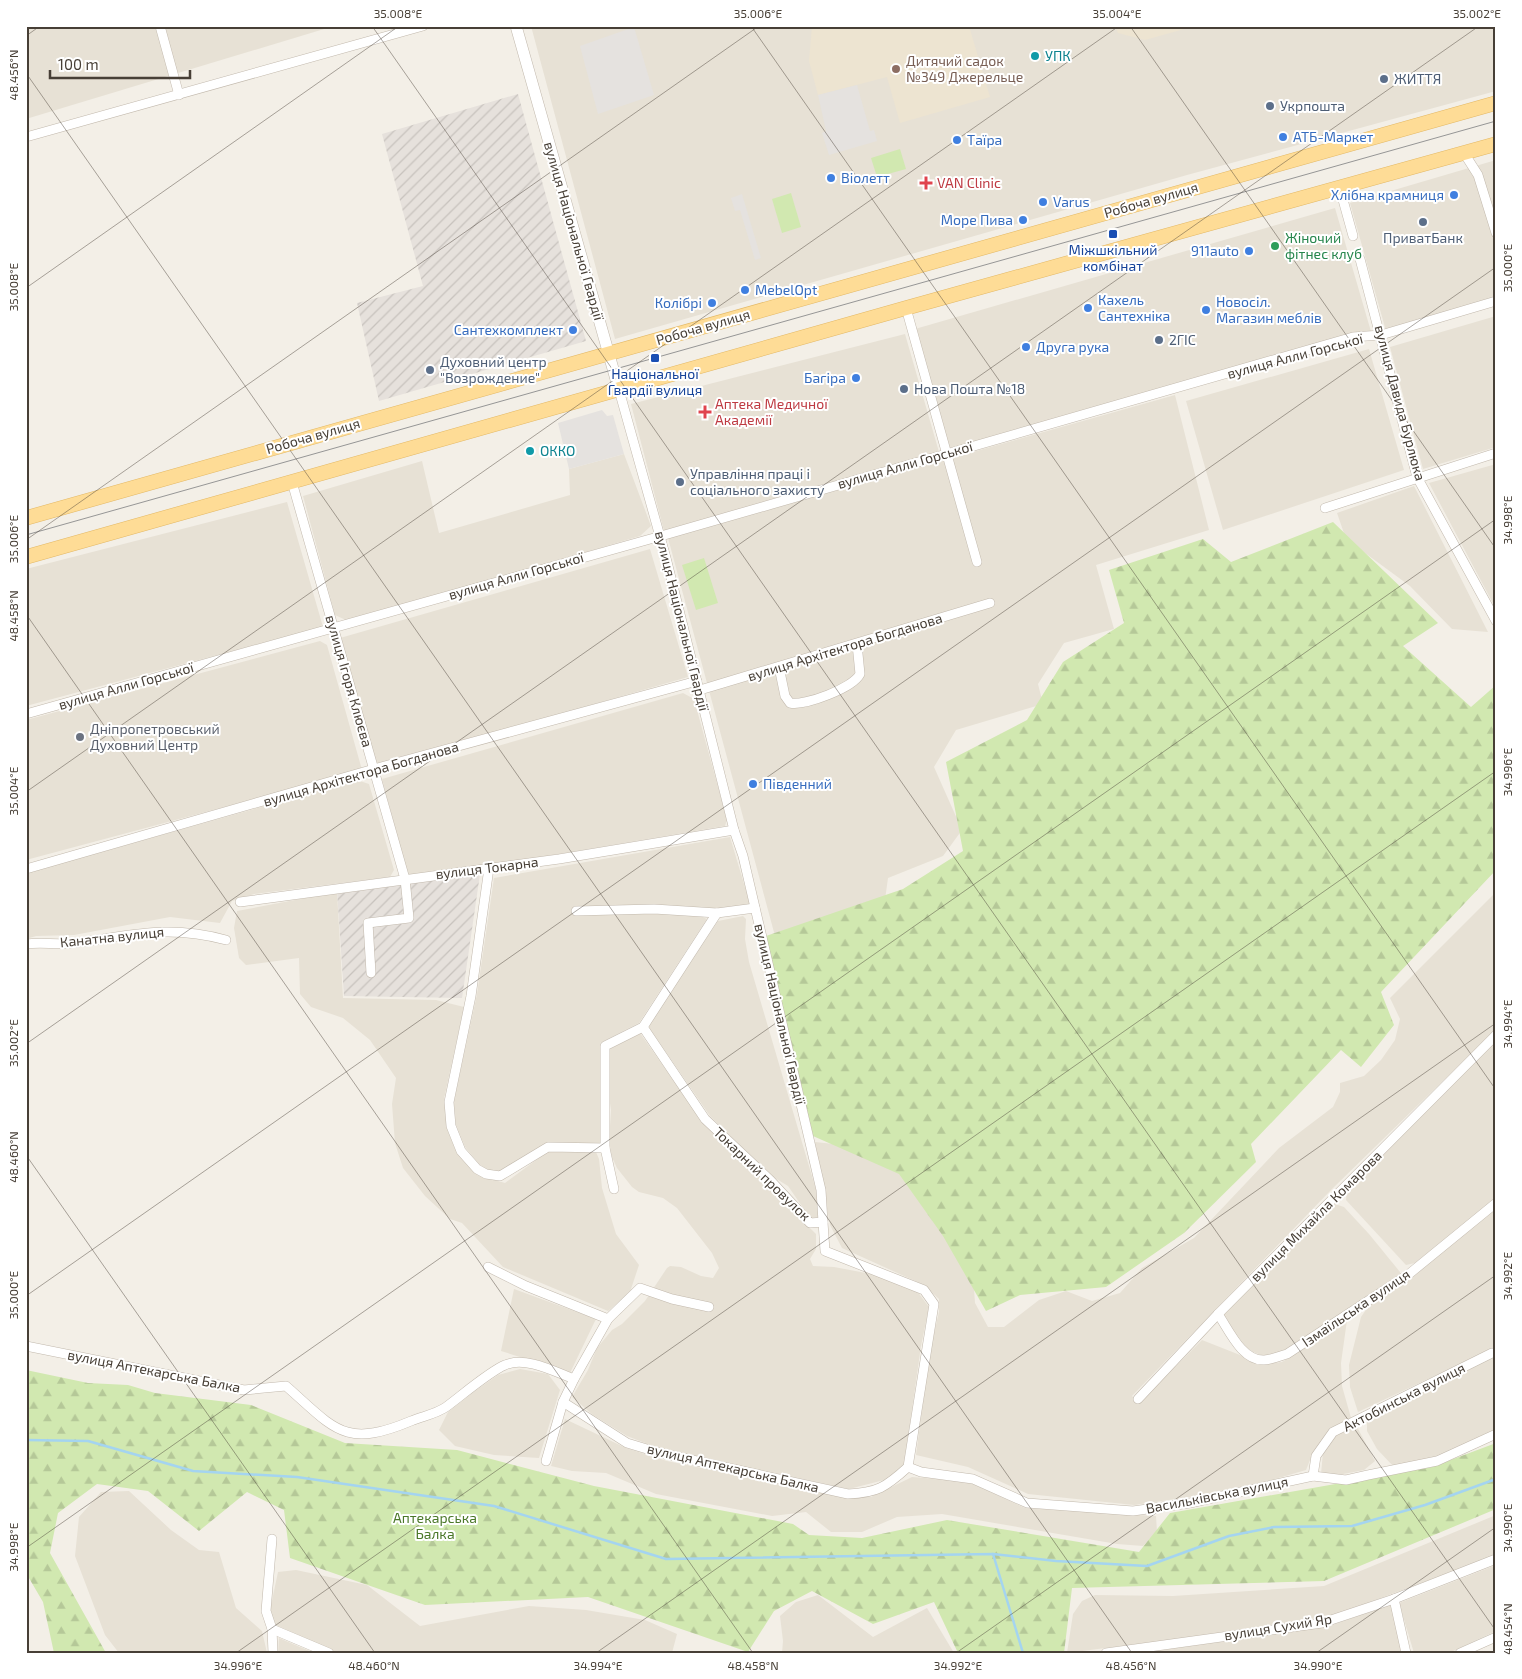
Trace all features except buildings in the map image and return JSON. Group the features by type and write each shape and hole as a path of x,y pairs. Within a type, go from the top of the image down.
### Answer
{"main road":[{"name":"Робоча вулиця","path":"26,518 1496,103"},
{"path":"26,557 906,308 1340,189 1496,144"}],"street":[{"path":"160,26 180,95"},
{"path":"26,137 423,26"},
{"name":"вулиця Національної Гвардії","path":"516,26 661,536 755,908 822,1190 823,1222"},
{"path":"1464,153 1478,175 1496,233"},
{"path":"1340,189 1353,236"},
{"name":"вулиця Давида Бурлюка","path":"1360,259 1417,477 1496,621"},
{"name":"вулиця Алли Горської","path":"26,714 661,536 1353,337 1381,335 1496,301"},
{"path":"906,308 977,562"},
{"path":"1325,508 1417,477 1496,454"},
{"name":"вулиця Ігоря Клюєва","path":"292,482 404,879 408,918 368,923 371,973"},
{"name":"вулиця Архітектора Богданова","path":"26,869 374,769 698,685 779,668 990,603"},
{"path":"779,668 785,696 790,703 800,703 837,691 858,678 860,674 858,644"},
{"name":"вулиця Токарна","path":"240,902 559,859 734,830"},
{"path":"489,868 471,996 449,1102 452,1126 461,1151 476,1169 486,1174 500,1176 548,1147 605,1148"},
{"path":"576,911 654,909 717,913 755,908"},
{"path":"614,1189 605,1148 605,1046 643,1027 717,913"},
{"name":"Канатна вулиця","path":"26,944 72,943 130,933 172,930 205,934 226,940"},
{"name":"Токарний провулок","path":"643,1027 705,1118 771,1181 810,1223 823,1222 825,1251 924,1290 934,1304 908,1467"},
{"name":"вулиця Михайла Комарова","path":"1138,1399 1218,1314 1496,1036"},
{"name":"Ізмаїльська вулиця","path":"1218,1314 1243,1351 1252,1358 1264,1360 1287,1354 1409,1274 1496,1203"},
{"path":"488,1266 526,1286 608,1319"},
{"path":"546,1461 563,1402 574,1379 608,1319 640,1288 709,1306"},
{"name":"вулиця Аптекарська Балка","path":"26,1346 244,1390 286,1386 332,1426 351,1434 368,1435 440,1412 506,1364 526,1362 574,1379"},
{"name":"Актобинська вулиця","path":"1313,1476 1316,1456 1333,1432 1492,1353"},
{"name":"вулиця Аптекарська Балка","path":"563,1402 627,1443 660,1453 848,1494 870,1493 889,1484 908,1467"},
{"name":"Васильківська вулиця","path":"908,1467 921,1472 973,1478 1026,1503 1133,1511 1190,1503 1313,1476 1346,1480 1436,1461 1496,1434"},
{"path":"272,1540 266,1611 272,1629 273,1653"},
{"name":"вулиця Сухий Яр","path":"1109,1652 1322,1623 1394,1599 1496,1559"},
{"path":"1394,1599 1406,1653"},
{"path":"272,1629 329,1653"},
{"path":"1460,1653 1495,1638"}],"shaded area":[{"path":"26,26 334,26 26,119"},
{"path":"531,26 1496,26 1496,91 1187,175 615,339"},
{"name":"Дитячий садок №349 Джерельце","path":"812,26 969,26 990,97 900,123 887,77 818,95 809,61"},
{"path":"1115,26 1195,26 1145,40 1118,33"},
{"path":"634,27 654,95 598,114 580,46"},
{"path":"857,85 870,131 874,130 877,141 829,155 822,133 826,131 818,95"},
{"path":"518,94 586,341 379,401 357,303 423,286 382,134"},
{"path":"1496,160 1496,298 1386,331 1350,203"},
{"path":"742,194 761,258 755,260 740,210 735,211 731,198"},
{"path":"1335,208 1372,335 959,449 948,448 915,329"},
{"path":"1496,316 1496,447 1423,469 1390,347"},
{"path":"905,334 939,452 664,531 631,404"},
{"path":"1369,349 1404,470 1223,530 1186,401"},
{"path":"1175,395 1209,530 1096,565 1114,629 1064,643 1038,684 1043,704 956,730 934,767 962,830 943,856 888,878 884,907 775,936 668,538"},
{"path":"602,410 607,416 613,415 624,454 569,469 558,423"},
{"path":"624,454 651,526 640,536 350,622 335,615 303,496 422,461 439,533 570,495 569,469"},
{"path":"1496,464 1496,609 1429,483"},
{"path":"1414,486 1488,632 1452,629 1410,586 1346,539 1337,513"},
{"path":"287,502 323,627 26,706 26,569"},
{"path":"650,549 688,677 377,767 340,638"},
{"path":"320,641 327,645 362,770 26,860 26,720"},
{"path":"683,693 694,699 727,820 725,826 409,879 382,779"},
{"path":"357,780 369,784 394,870 390,877 254,894 232,901 220,923 170,917 74,935 36,936 26,939 26,873"},
{"path":"730,837 750,904 717,909 573,908 574,916 637,913 698,915 707,919 639,1023 600,1043 601,1145 551,1143 501,1172 489,1171 479,1164 465,1147 456,1125 454,1101 477,994 494,878"},
{"path":"480,874 462,998 344,996 337,891"},
{"path":"337,892 343,998 436,1000 464,1007 444,1099 447,1129 455,1149 478,1175 505,1183 547,1152 596,1152 599,1159 602,1188 616,1234 639,1265 630,1292 608,1311 503,1267 462,1223 450,1219 425,1196 403,1168 395,1143 392,1104 396,1078 370,1040 343,1018 311,1007 300,994 299,958 246,965 239,958 234,928 237,911"},
{"path":"1496,892 1496,1029 1332,1189 1132,1396 1139,1403 1202,1340 1240,1355 1258,1365 1282,1362 1347,1320 1341,1363 1342,1386 1351,1418 1330,1429 1312,1455 1306,1470 1238,1490 1134,1505 1028,1494 968,1467 916,1455 930,1350 939,1312 939,1299 924,1285 842,1248 830,1225 815,1142 880,1149 972,1261 975,1303 988,1327 1004,1327 1039,1300 1066,1291 1092,1301 1120,1293 1142,1268 1194,1238 1279,1148 1333,1107 1340,1092 1340,1083 1364,1076 1381,1060 1395,1040 1400,1019 1390,998"},
{"path":"743,916 746,919 745,939 749,962 819,1200 820,1217 810,1218 788,1186 770,1175 710,1116 648,1026 718,921"},
{"path":"640,1033 702,1121 816,1234 816,1249 810,1259 813,1266 834,1267 882,1276 917,1291 929,1307 921,1346 904,1466 888,1479 849,1489 658,1448 627,1436 593,1415 572,1397 588,1370 597,1348 612,1330 622,1324 645,1301 667,1268 670,1266 681,1267 701,1276 713,1278 719,1268 712,1253 677,1208 663,1198 639,1192 632,1187 617,1168 612,1157 609,1142 611,1110 608,1090 608,1050"},
{"path":"1496,1041 1496,1199 1415,1263 1406,1265 1346,1200 1347,1191"},
{"path":"1335,1204 1344,1207 1369,1234 1400,1272 1400,1277 1285,1351 1264,1356 1253,1352 1246,1347 1222,1315 1329,1207"},
{"path":"1496,1208 1496,1347 1358,1412 1350,1387 1349,1365 1361,1317 1368,1307 1413,1277"},
{"path":"514,1289 596,1319 570,1373 501,1351"},
{"path":"1496,1354 1496,1429 1434,1458 1394,1467 1377,1449 1367,1431 1367,1421"},
{"path":"520,1369 548,1374 560,1390 539,1458 494,1455 455,1446 439,1430 448,1412 475,1391 498,1375"},
{"path":"565,1419 626,1448 667,1461 846,1497 871,1497 912,1477 938,1479 971,1483 1025,1508 1156,1516 1157,1532 1143,1546 1117,1544 942,1514 897,1517 862,1532 831,1532 806,1512 772,1516 656,1494 606,1473 572,1471 551,1466"},
{"path":"1356,1425 1375,1461 1364,1470 1333,1476 1321,1474 1323,1452 1338,1433"},
{"path":"129,1491 171,1530 199,1550 219,1552 236,1608 262,1631 267,1653 119,1653 105,1635 75,1556 79,1517 101,1492"},
{"path":"1496,1515 1496,1555 1322,1620 1067,1653 1073,1614 1082,1601 1095,1595 1173,1596 1324,1586"},
{"path":"1496,1565 1496,1631 1449,1653 1414,1653 1399,1603"},
{"path":"296,1570 367,1585 420,1626 529,1606 586,1610 645,1620 677,1634 672,1653 339,1653 276,1625 270,1610 278,1572"},
{"path":"818,1595 873,1637 927,1608 954,1653 782,1653 783,1641 780,1616 796,1602"},
{"path":"1396,1603 1408,1653 1143,1653 1332,1625"},
{"path":"279,1638 300,1647 315,1653 278,1653"}],"green space":[{"path":"900,149 906,169 877,177 871,158"},
{"path":"791,193 801,227 782,233 772,199"},
{"path":"1333,522 1438,623 1403,646 1471,707 1496,685 1496,870 1381,992 1394,1025 1361,1067 1341,1050 1251,1144 1256,1162 1184,1233 1106,1287 1020,1295 986,1311 943,1236 899,1174 813,1136 766,936 903,889 963,851 946,762 1027,720 1063,662 1124,623 1109,570 1203,539 1231,562"},
{"path":"704,558 718,603 696,610 682,565"},
{"name":"Аптекарська Балка","path":"26,1370 88,1383 128,1385 155,1393 251,1405 345,1443 457,1450 594,1486 793,1524 809,1535 862,1538 947,1520 1139,1552 1170,1513 1432,1467 1496,1443 1496,1509 1324,1581 1072,1588 1064,1653 958,1653 934,1602 873,1624 812,1591 774,1611 748,1652 588,1597 425,1605 290,1558 284,1510 247,1492 199,1531 148,1491 97,1484 58,1513 50,1553 106,1653 54,1653 43,1602 26,1573"}],"waterway":[{"path":"26,1440 88,1441 193,1471 297,1477 494,1506 666,1559 993,1554 1056,1561 1147,1566 1229,1536 1274,1527 1352,1526 1425,1505 1496,1479"},
{"path":"993,1554 1023,1653"}],"tram line":[{"path":"26,535 1496,121"}],"place":[{"name":"УПК","path":"1035,56"},
{"name":"Дитячий садок №349 Джерельце","path":"896,69"},
{"name":"ЖИТТЯ","path":"1384,79"},
{"name":"Укрпошта","path":"1270,106"},
{"name":"АТБ-Маркет","path":"1283,137"},
{"name":"Таїра","path":"957,140"},
{"name":"Віолетт","path":"831,178"},
{"name":"VAN Clinic","path":"926,183"},
{"name":"Хлібна крамниця","path":"1454,195"},
{"name":"Varus","path":"1043,202"},
{"name":"Море Пива","path":"1023,220"},
{"name":"ПриватБанк","path":"1423,222"},
{"name":"Міжшкільний комбінат","path":"1113,234"},
{"name":"Жіночий фітнес клуб","path":"1275,246"},
{"name":"911auto","path":"1249,251"},
{"name":"MebelOpt","path":"745,290"},
{"name":"Колібрі","path":"712,303"},
{"name":"Кахель Сантехніка","path":"1088,308"},
{"name":"Новосіл. Магазин меблів","path":"1206,310"},
{"name":"Сантехкомплект","path":"573,330"},
{"name":"2ГІС","path":"1159,340"},
{"name":"Друга рука","path":"1026,347"},
{"name":"Національної Гвардії вулиця","path":"655,358"},
{"name":"Духовний центр \"Возрождение\"","path":"430,370"},
{"name":"Багіра","path":"856,378"},
{"name":"Нова Пошта №18","path":"904,389"},
{"name":"Аптека Медичної Академії","path":"705,412"},
{"name":"ОККО","path":"530,451"},
{"name":"Управління праці і соціального захисту","path":"680,482"},
{"name":"Дніпропетровський Духовний Центр","path":"80,737"},
{"name":"Південний","path":"753,784"}]}
